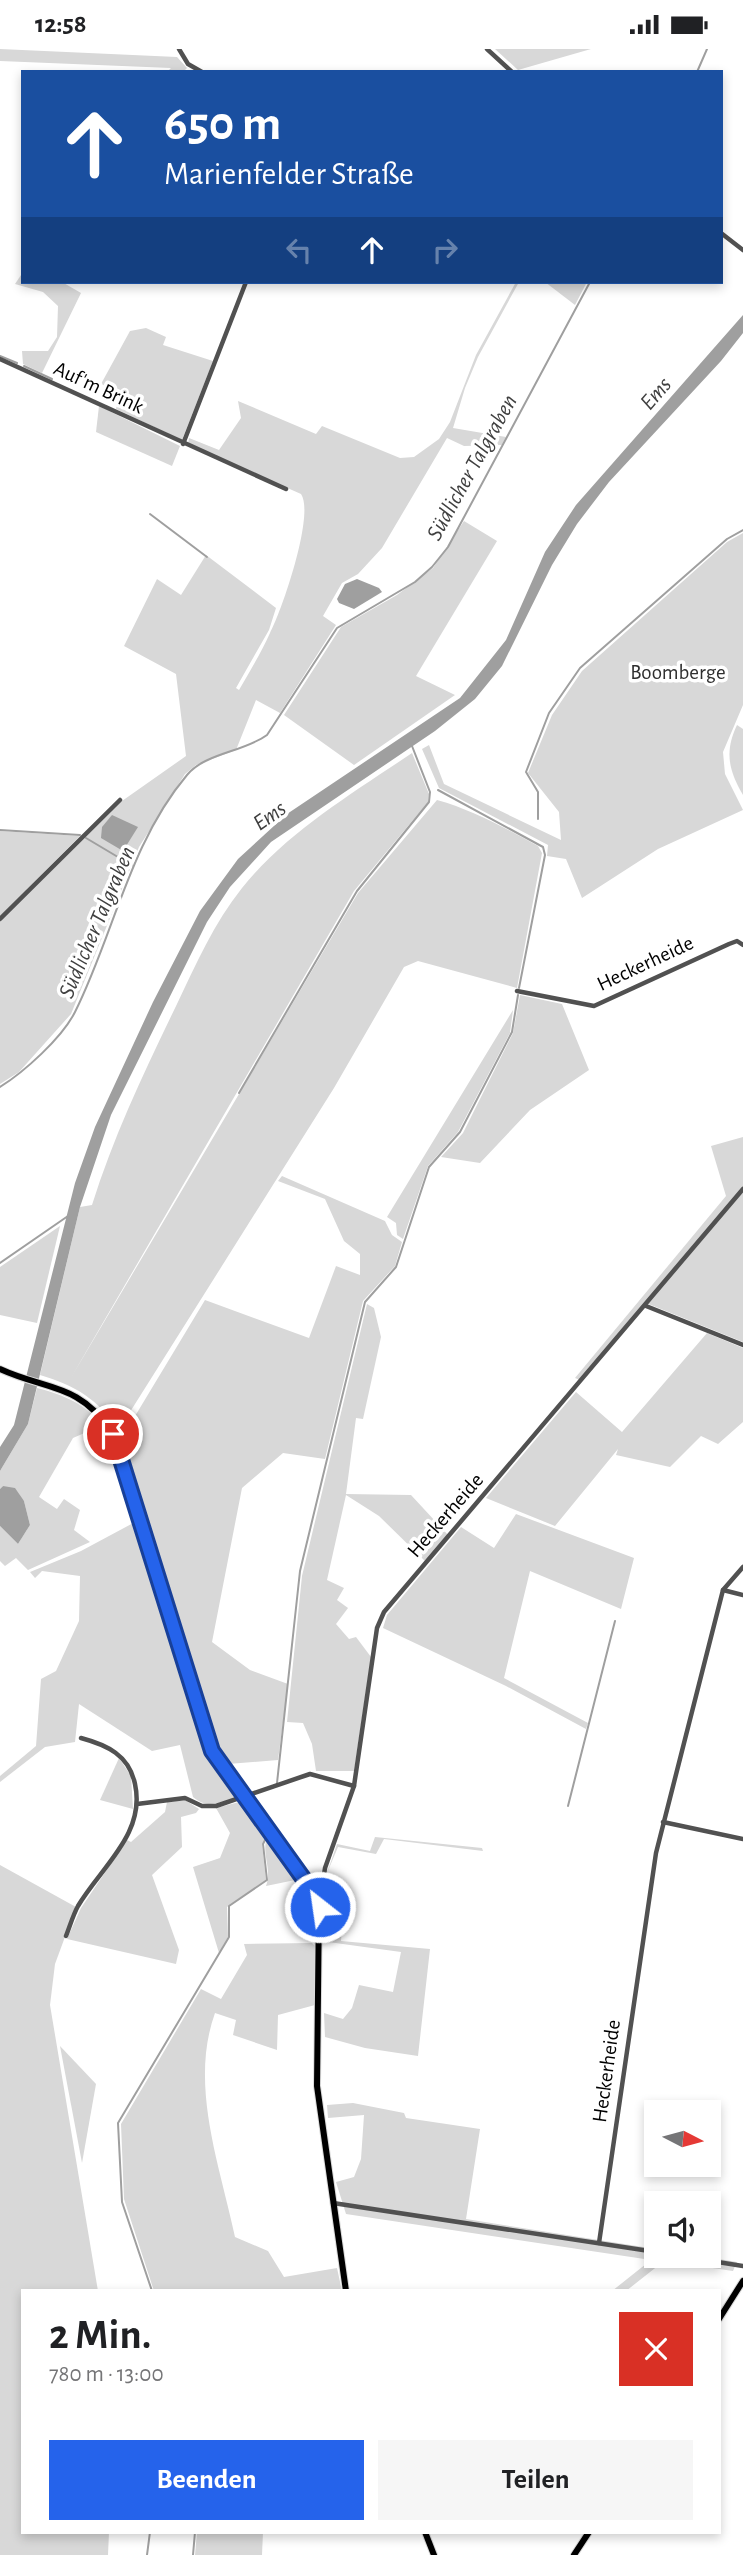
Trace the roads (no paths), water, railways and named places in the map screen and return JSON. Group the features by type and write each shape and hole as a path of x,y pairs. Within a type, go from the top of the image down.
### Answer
{"main road":[{"path":"0,1369 75,1394 104,1421 117,1444 212,1751 317,1899"},
{"name":"Heckerheide","path":"317,1899 320,1912 317,2086 346,2289"},
{"path":"721,2316 743,2281"},
{"path":"426,2534 434,2555"},
{"path":"574,2555 588,2534"}],"street":[{"path":"179,49 188,64 198,70"},
{"path":"487,49 510,70"},
{"path":"723,235 743,250"},
{"path":"183,444 245,284"},
{"name":"Auf'm Brink","path":"0,359 286,489"},
{"path":"0,919 120,800"},
{"name":"Heckerheide","path":"517,991 594,1006 729,943 737,941 743,945"},
{"name":"Heckerheide","path":"317,1899 321,1895 325,1868 354,1786 377,1628 384,1612 743,1189"},
{"path":"646,1306 743,1345"},
{"name":"Heckerheide","path":"599,2243 663,1822 723,1590 743,1567"},
{"path":"723,1590 743,1595"},
{"path":"66,1936 78,1906 129,1833 137,1804 133,1775 123,1760 105,1746 81,1738"},
{"path":"137,1804 185,1798 202,1806 216,1806 310,1774 354,1786"},
{"path":"663,1822 743,1839"},
{"path":"333,2203 644,2250"},
{"path":"721,2263 743,2266"}],"waterway":[{"name":"Südlicher Talgraben","path":"698,70 707,49"},
{"name":"Südlicher Talgraben","path":"0,1087 42,1054 75,1012 136,860 167,802 187,775 204,762 267,735 337,628 415,582 448,547 589,284"},
{"path":"0,356 17,363"},
{"path":"24,366 52,379"},
{"path":"150,514 207,557"},
{"path":"538,819 538,792 526,772 549,713 580,668 727,539 743,530"},
{"path":"239,1093 357,891 429,802 430,792 412,746"},
{"path":"438,790 543,847 545,855 519,988"},
{"path":"0,830 80,835"},
{"path":"86,838 133,866"},
{"path":"277,1783 300,1571 365,1302 396,1267 429,1167 460,1132 512,1032 518,995"},
{"path":"0,1263 68,1216"},
{"path":"568,1806 615,1621"},
{"path":"151,2289 122,2202 118,2123 229,1937 229,1906 267,1880 263,1844 267,1836"},
{"path":"147,2555 150,2534"},
{"path":"193,2555 195,2534"}],"water label":[{"name":"Ems","path":"655,393"},
{"name":"Ems","path":"269,815"}],"park label":[{"name":"Boomberge","path":"678,672"}]}
